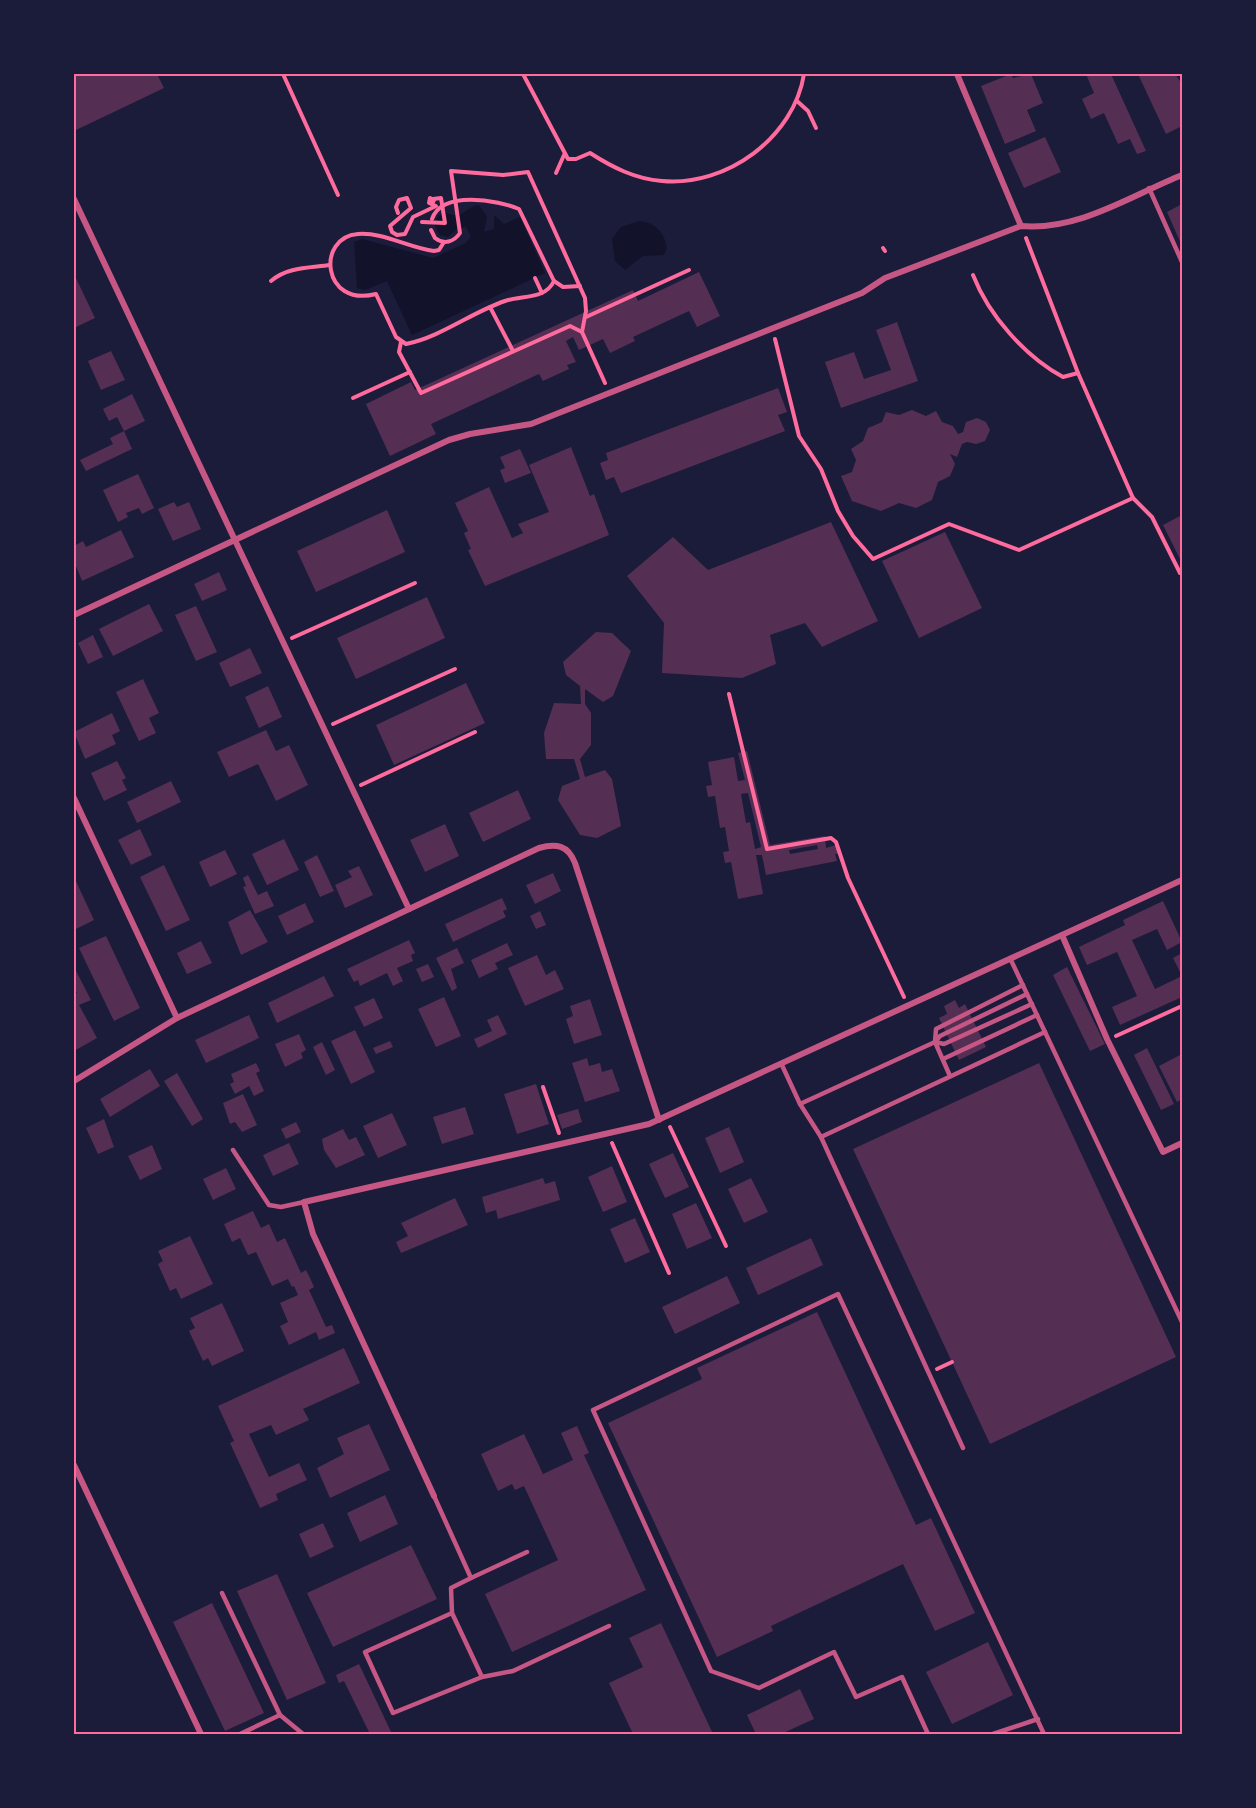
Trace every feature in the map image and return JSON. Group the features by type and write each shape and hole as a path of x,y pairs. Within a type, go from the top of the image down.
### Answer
{"street":[{"path":"957,74 1022,226"},
{"path":"74,615 449,440 470,434 531,424 862,293 885,278 1022,226 1044,228 1066,225 1182,174"},
{"path":"74,199 409,909"},
{"path":"74,798 177,1018"},
{"path":"74,1081 177,1018 539,848 560,846 568,850 573,858 662,1118"},
{"path":"434,1496 313,1234 304,1202 609,1134 662,1118 1182,880"},
{"path":"1062,935 1107,1040 1164,1152 1182,1143"},
{"path":"74,1465 201,1734"}],"lane":[{"path":"1149,188 1182,262"},
{"path":"1010,958 1182,1322"},
{"path":"950,1076 935,1042 936,1029 1023,985"},
{"path":"800,1104 935,1042 940,1036 1027,994"},
{"path":"935,1042 944,1044 1032,1004"},
{"path":"943,1059 1037,1015"},
{"path":"821,1137 1045,1032"},
{"path":"781,1063 800,1104 821,1137 963,1448"},
{"path":"233,1150 264,1200 275,1207 304,1202"},
{"path":"928,1734 902,1677 856,1697 834,1652 759,1688 711,1671 592,1410 838,1294 1044,1734"},
{"path":"434,1496 471,1578"},
{"path":"482,1677 452,1613 451,1588 527,1552"},
{"path":"222,1593 280,1715 303,1734"},
{"path":"452,1613 365,1652 393,1713 482,1677 513,1671 609,1626"},
{"path":"240,1734 280,1715"},
{"path":"993,1734 1038,1719"}],"path":[{"path":"283,74 338,195"},
{"path":"524,74 564,155 572,160 590,153 621,171 664,182 706,177 733,166 765,144 797,101 804,74"},
{"path":"797,101 808,111 816,128"},
{"path":"556,173 564,155"},
{"path":"554,281 551,288 542,293 509,299 414,342 401,342 396,338 376,294 364,297 346,294 335,282 330,266 335,247 353,234 370,234 434,251 439,250 444,242 458,237 461,229 451,171 503,175 528,172 585,298 582,332 609,392"},
{"path":"398,213 396,207 399,200 407,198 411,204 409,211 397,218 390,226 392,232 397,235 405,234 416,215 441,198 446,218 443,224 422,222"},
{"path":"432,219 443,206 481,199 519,209 554,281 563,287 580,286"},
{"path":"1022,226 1078,373 1133,498 1152,517 1180,573 1182,572"},
{"path":"431,230 435,238 444,242"},
{"path":"271,280 290,270 330,266"},
{"path":"585,317 689,270"},
{"path":"973,275 979,290 1019,344 1063,377 1078,373"},
{"path":"535,278 542,293"},
{"path":"490,307 513,351"},
{"path":"401,342 399,352 421,393 570,326 582,332"},
{"path":"771,328 780,353 799,436 821,470 838,511 853,536 873,559 949,524 1019,550 1133,498"},
{"path":"353,398 410,372"},
{"path":"283,642 415,583"},
{"path":"324,728 455,669"},
{"path":"729,694 766,849 831,838 836,842 848,878 908,1005"},
{"path":"352,789 475,732"},
{"path":"1107,1040 1182,1006"},
{"path":"543,1087 563,1144"},
{"path":"662,1118 726,1246"},
{"path":"609,1134 669,1273"}],"shaded area":[{"path":"479,205 487,217 484,232 494,229 494,215 504,224 520,217 545,273 412,335 387,281 365,290 357,288 354,242 362,239 433,258 466,243 471,237 466,227 457,229 448,237 440,235 435,226 437,218 444,212 458,215"},
{"path":"639,221 655,226 664,237 667,248 664,255 643,256 625,270 615,261 612,239 621,227"}],"building":[{"path":"74,74 157,74 164,88 74,131"},
{"path":"1011,74 1013,78 1031,74 1043,103 1027,110 1036,131 1005,144 981,86"},
{"path":"1086,74 1111,74 1146,151 1137,154 1130,139 1118,144 1104,113 1091,119 1082,99 1094,93"},
{"path":"1138,74 1175,74 1182,84 1182,126 1166,134"},
{"path":"1045,137 1061,172 1024,188 1008,153"},
{"path":"1182,204 1182,246 1167,212"},
{"path":"699,272 720,316 697,327 689,311 633,337 635,341 610,353 603,339 579,350 573,337 566,341 576,362 567,365 569,369 543,381 539,374 431,424 436,434 390,456 366,404 411,382 415,390 633,290 638,301"},
{"path":"74,274 95,318 74,328"},
{"path":"897,322 918,381 841,408 825,362 854,352 864,379 891,370 876,330"},
{"path":"111,351 125,380 101,390 88,361"},
{"path":"778,388 787,412 778,415 785,431 621,493 614,477 606,480 600,463 608,460 606,453"},
{"path":"132,394 145,421 124,431 117,417 109,421 103,409"},
{"path":"912,410 926,416 936,411 942,422 953,426 958,434 963,432 966,422 977,418 986,422 990,430 985,441 976,444 967,442 962,444 957,457 950,454 955,464 950,476 938,482 932,500 916,508 899,503 881,511 852,501 841,476 852,472 856,460 851,449 863,441 868,428 882,422 886,412 899,415"},
{"path":"124,431 132,449 86,471 80,460 113,444 110,438"},
{"path":"571,447 590,496 594,494 609,535 485,586 468,550 471,549 464,533 468,531 455,503 489,487 512,538 523,533 518,524 549,512 529,465"},
{"path":"520,449 531,473 505,483 500,470 505,468 500,457"},
{"path":"138,474 154,508 142,514 139,508 126,513 128,517 118,522 103,490"},
{"path":"174,502 177,507 189,502 201,529 173,541 158,509"},
{"path":"387,510 405,552 316,592 297,551"},
{"path":"1182,515 1182,560 1181,561 1163,525"},
{"path":"831,522 878,621 822,647 805,623 770,635 776,664 742,678 662,673 664,623 627,576 673,537 708,570"},
{"path":"121,530 134,557 82,581 74,561 74,546 83,541 86,547"},
{"path":"945,532 982,608 919,638 882,561"},
{"path":"219,572 227,590 202,601 194,584"},
{"path":"427,597 445,638 356,679 337,638"},
{"path":"149,604 163,631 113,656 99,629"},
{"path":"196,606 217,652 196,661 175,615"},
{"path":"596,632 612,633 631,651 613,696 603,702 585,689 585,704 591,713 591,745 580,759 585,777 605,770 612,779 621,826 597,838 580,835 558,800 562,786 580,779 574,759 546,759 544,733 554,703 581,704 580,686 566,675 563,662"},
{"path":"93,635 103,657 88,664 78,643"},
{"path":"250,648 262,673 230,687 219,663"},
{"path":"143,679 159,713 149,718 156,733 139,741 116,692"},
{"path":"466,683 485,723 394,765 376,725"},
{"path":"268,686 282,717 259,728 245,697"},
{"path":"112,713 120,731 112,735 116,744 85,759 74,732"},
{"path":"266,730 276,751 289,745 308,785 276,801 258,764 229,777 217,752"},
{"path":"747,751 770,845 825,836 826,848 836,845 837,861 766,875 762,855 756,855 763,894 738,899 731,862 725,863 723,852 729,851 725,827 720,828 715,796 708,797 706,786 712,785 708,762 734,757 738,781 745,780 738,753","holes":["748,793 761,847 755,849 750,822 746,823 741,794","817,845 818,849 790,854 789,850"]},
{"path":"117,761 126,778 122,780 127,790 104,801 91,773"},
{"path":"171,781 181,802 137,823 127,802"},
{"path":"518,790 531,819 483,842 469,813"},
{"path":"445,824 459,856 425,872 410,840"},
{"path":"140,829 152,855 131,865 118,840"},
{"path":"284,839 299,870 267,885 252,854"},
{"path":"225,850 237,874 210,887 199,862"},
{"path":"317,855 334,891 320,897 304,862"},
{"path":"164,865 190,920 166,931 140,877"},
{"path":"359,866 373,895 345,908 335,885 352,877 348,871"},
{"path":"553,873 561,891 535,904 526,885"},
{"path":"248,875 258,895 267,891 274,906 255,914 243,887 246,886 243,878"},
{"path":"74,877 94,920 74,930"},
{"path":"502,898 507,909 503,911 506,917 453,942 445,924"},
{"path":"1163,901 1182,942 1167,950 1157,929 1132,940 1155,989 1182,976 1182,997 1120,1025 1112,1007 1137,996 1117,952 1087,965 1079,947 1125,925 1123,920"},
{"path":"305,903 314,922 287,935 278,916"},
{"path":"250,910 268,942 241,955 228,922"},
{"path":"540,911 546,925 536,929 530,916"},
{"path":"106,936 140,1008 114,1021 79,948"},
{"path":"409,940 415,953 411,955 413,961 397,968 403,981 393,986 387,973 360,986 358,980 354,982 347,969"},
{"path":"201,941 212,963 187,974 177,953"},
{"path":"507,943 513,955 495,963 498,969 479,978 471,960"},
{"path":"457,948 464,963 451,969 457,988 452,991 436,958"},
{"path":"1182,953 1182,976 1173,958"},
{"path":"537,955 546,975 555,970 564,989 525,1006 508,968"},
{"path":"428,964 434,977 422,982 416,969"},
{"path":"74,967 91,1000 79,1005 97,1038 74,1051 74,995 77,993 74,988"},
{"path":"1067,967 1105,1044 1090,1051 1053,975"},
{"path":"324,976 334,996 277,1023 268,1003"},
{"path":"444,997 461,1036 436,1047 418,1009"},
{"path":"374,998 383,1018 364,1027 354,1007"},
{"path":"590,999 602,1035 574,1044 566,1019 573,1016 570,1006"},
{"path":"955,1000 959,1008 965,1004 986,1047 959,1060 939,1018 947,1014 944,1006"},
{"path":"249,1015 259,1038 206,1063 195,1040"},
{"path":"498,1015 507,1034 478,1048 474,1039 492,1031 487,1020"},
{"path":"355,1030 375,1072 351,1084 331,1041"},
{"path":"299,1034 306,1050 301,1053 303,1058 285,1067 275,1044"},
{"path":"390,1041 393,1047 376,1054 373,1048"},
{"path":"322,1042 335,1070 326,1075 313,1047"},
{"path":"1147,1048 1174,1104 1161,1110 1134,1055"},
{"path":"1182,1054 1182,1099 1177,1102 1159,1066"},
{"path":"587,1058 589,1066 600,1063 602,1072 612,1069 620,1091 585,1102 572,1063"},
{"path":"256,1063 260,1071 256,1073 264,1091 254,1096 249,1086 235,1094 230,1084 234,1082 231,1074"},
{"path":"1039,1063 1176,1357 990,1444 853,1149"},
{"path":"150,1069 160,1086 110,1117 100,1099"},
{"path":"177,1073 203,1119 192,1126 164,1081"},
{"path":"536,1084 549,1124 517,1134 504,1094"},
{"path":"243,1094 257,1125 242,1132 235,1122 230,1124 223,1103"},
{"path":"465,1107 474,1134 442,1144 433,1117"},
{"path":"578,1109 582,1122 562,1129 557,1115"},
{"path":"392,1113 407,1145 378,1158 363,1126"},
{"path":"104,1119 114,1147 98,1154 86,1128"},
{"path":"296,1122 301,1132 286,1139 281,1129"},
{"path":"729,1127 744,1162 720,1173 705,1138"},
{"path":"343,1129 349,1140 356,1137 365,1155 336,1168 324,1150 322,1139"},
{"path":"289,1143 299,1164 273,1176 263,1155"},
{"path":"152,1145 162,1169 140,1180 128,1156"},
{"path":"673,1153 689,1187 665,1198 649,1164"},
{"path":"612,1166 627,1202 603,1212 588,1177"},
{"path":"226,1168 236,1189 213,1200 203,1179"},
{"path":"543,1178 545,1184 555,1181 560,1200 498,1219 496,1210 486,1213 482,1197"},
{"path":"751,1178 768,1212 744,1223 728,1189"},
{"path":"455,1198 468,1225 401,1253 396,1242 408,1236 401,1223"},
{"path":"696,1203 712,1238 687,1249 672,1214"},
{"path":"253,1211 261,1228 269,1224 277,1242 285,1238 301,1273 306,1270 310,1278 314,1287 309,1290 326,1327 332,1325 335,1333 319,1340 316,1332 289,1345 280,1326 288,1322 280,1303 298,1295 294,1286 292,1287 288,1279 272,1286 256,1252 248,1255 240,1238 232,1242 224,1224"},
{"path":"635,1218 650,1252 625,1263 610,1229"},
{"path":"190,1236 213,1284 181,1299 176,1288 170,1291 158,1264 163,1261 158,1251"},
{"path":"811,1238 823,1265 758,1295 746,1268"},
{"path":"727,1276 740,1303 675,1334 662,1307"},
{"path":"222,1303 244,1351 212,1366 208,1358 203,1361 189,1331 195,1328 190,1318"},
{"path":"817,1312 916,1525 931,1518 975,1613 935,1631 903,1564 771,1626 773,1631 717,1657 608,1423 702,1379 697,1368"},
{"path":"344,1348 360,1383 303,1409 309,1420 276,1435 271,1425 249,1434 269,1477 299,1463 307,1480 276,1494 278,1500 260,1508 230,1443 234,1441 218,1406"},
{"path":"369,1424 390,1470 330,1498 317,1468 344,1454 337,1438"},
{"path":"577,1426 589,1453 584,1455 646,1590 512,1652 485,1594 558,1560 524,1486 515,1490 512,1484 498,1491 481,1454 524,1434 543,1474 573,1460 561,1433"},
{"path":"385,1495 398,1524 360,1542 347,1513"},
{"path":"323,1523 334,1547 310,1558 299,1534"},
{"path":"411,1545 437,1599 333,1647 307,1593"},
{"path":"277,1574 326,1683 287,1700 237,1591"},
{"path":"212,1603 264,1713 225,1731 173,1622"},
{"path":"661,1623 713,1734 633,1734 609,1683 643,1667 629,1638"},
{"path":"988,1642 1013,1695 952,1724 926,1672"},
{"path":"359,1664 392,1734 370,1734 344,1681 339,1683 336,1675"},
{"path":"800,1689 814,1719 781,1734 756,1734 747,1715"}]}
